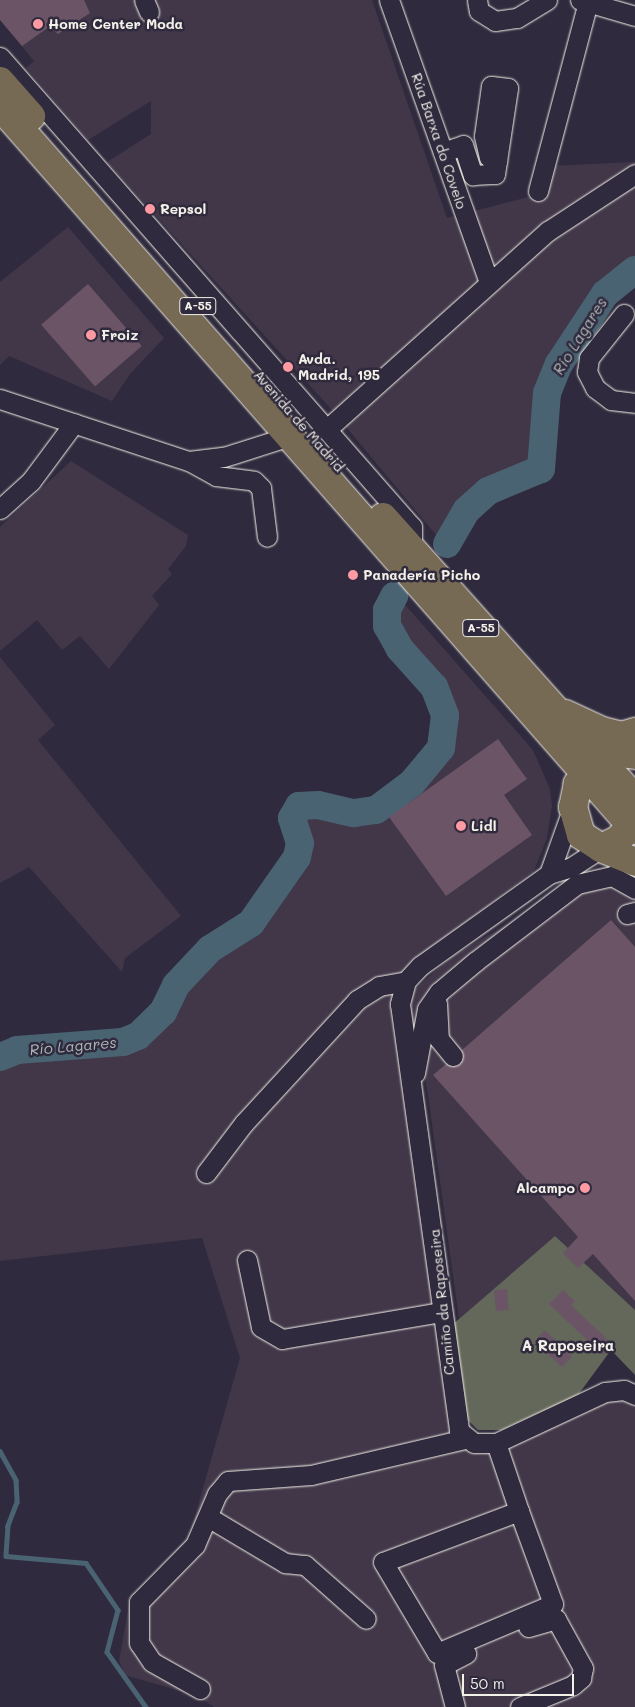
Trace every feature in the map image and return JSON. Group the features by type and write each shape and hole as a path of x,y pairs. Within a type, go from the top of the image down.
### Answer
{"highway":[{"name":"Avenida de Madrid","path":"0,81 412,547 544,714"},
{"name":"Avenida de Madrid","path":"0,106 290,436 544,714 622,752"},
{"path":"544,714 622,736 622,752 573,807"},
{"path":"544,714 582,835 601,848 633,863"},
{"name":"A-55","path":"622,752 635,799"},
{"name":"A-55","path":"622,752 634,826"},
{"path":"601,848 618,840 634,826"}],"street":[{"name":"Rúa Barxa do Covelo","path":"389,0 489,283"},
{"path":"478,0 479,11 495,21 517,18 547,0"},
{"path":"538,191 584,3 635,16"},
{"path":"0,57 412,528 412,547"},
{"path":"443,152 463,145 473,176 479,178 495,174 497,160"},
{"path":"327,429 489,283 590,199 635,174"},
{"path":"624,314 589,358 587,372 595,388 610,400 635,403"},
{"path":"0,399 189,461 216,476 254,481 261,488 267,537"},
{"path":"0,509 31,481 74,423"},
{"path":"189,461 224,457 290,436"},
{"path":"549,874 573,807"},
{"path":"206,1174 244,1123 357,1000 379,986 406,981 440,951 549,874 572,867 601,848"},
{"path":"414,1085 427,1009 439,992 577,884 612,876 635,889"},
{"name":"Camiño da Raposeira","path":"406,981 400,1004 414,1085 456,1424 465,1439"},
{"path":"439,992 436,1027 453,1056"},
{"path":"247,1260 261,1327 282,1339 442,1312"},
{"path":"200,1688 152,1662 139,1643 138,1602 196,1545 208,1517 228,1481 311,1476 465,1439 496,1443 605,1392 624,1390 635,1395"},
{"path":"496,1443 553,1604 437,1654 384,1562 519,1511"},
{"path":"208,1517 285,1563 305,1565 366,1619"},
{"path":"455,1707 444,1665 556,1619 580,1656 581,1678 520,1707"}],"shaded area":[{"path":"0,0 372,0 447,218 540,194 549,166 635,162 635,262 600,289 553,361 540,391 534,464 484,485 462,506 441,541 332,410 107,162 151,134 151,101 88,140 26,68 34,61 0,20"},
{"path":"68,227 164,338 130,374 112,401 9,356 0,365 0,282"},
{"path":"71,461 188,535 186,546 168,569 172,574 152,596 159,605 109,669 80,636 62,650 37,620 0,651 0,527"},
{"path":"400,599 533,750 550,789 552,806 547,838 534,871 416,959 393,989 460,1444 473,1452 492,1453 608,1398 635,1404 635,1707 214,1707 197,1696 125,1675 119,1661 130,1599 189,1537 240,1358 202,1238 0,1261 0,1065 19,1057 125,1049 142,1041 168,1016 182,989 214,955 257,927 275,895 303,860 307,843 300,819 303,812 344,817 340,812 361,817 374,811 445,747 449,706 439,684 394,624"},
{"path":"0,657 55,725 38,740 181,916 125,958 122,972 29,867 0,883"},
{"path":"635,882 635,1310 555,1236 459,1319 427,1088 411,1009 413,991 451,957 564,891"}],"green space":[{"path":"555,1236 635,1310 635,1375 611,1350 578,1395 501,1430 478,1430 465,1417 452,1325"}],"building":[{"name":"Home Center Moda","path":"0,0 84,0 90,13 58,34 49,27 22,46 0,20"},
{"name":"Froiz","path":"88,284 142,346 95,387 41,325"},
{"name":"Lidl","path":"498,739 527,779 504,795 532,835 446,896 389,817"},
{"name":"Alcampo","path":"611,920 635,947 635,1301 593,1254 578,1268 563,1253 578,1237 433,1075 446,1064 460,1064 462,1050"},
{"path":"507,1289 509,1310 496,1311 494,1290"},
{"path":"563,1290 575,1301 571,1305 613,1345 603,1355 549,1304"},
{"path":"545,1330 572,1357 562,1367 534,1342"}],"waterway":[{"name":"Río Lagares","path":"447,544 467,510 488,491 541,469 547,393 559,364 605,294 635,270"},
{"name":"Río Lagares","path":"0,1057 17,1050 123,1042 138,1036 163,1012 176,985 210,949 251,923 297,857 300,843 292,818 299,806 318,805 354,813 376,810 412,783 441,748 445,715 434,687 400,649 387,626 387,610 394,596"},
{"path":"0,1451 16,1480 17,1502 8,1526 6,1556 86,1563 118,1610 107,1652 146,1707"}],"place":[{"name":"Home Center Moda","path":"38,24"},
{"name":"Repsol","path":"150,209"},
{"name":"Froiz","path":"91,335"},
{"name":"Avda. Madrid, 195","path":"288,367"},
{"name":"Panadería Picho","path":"353,575"},
{"name":"Lidl","path":"461,826"},
{"name":"Alcampo","path":"585,1188"}],"district":[{"name":"A Raposeira","path":"568,1346"}]}
